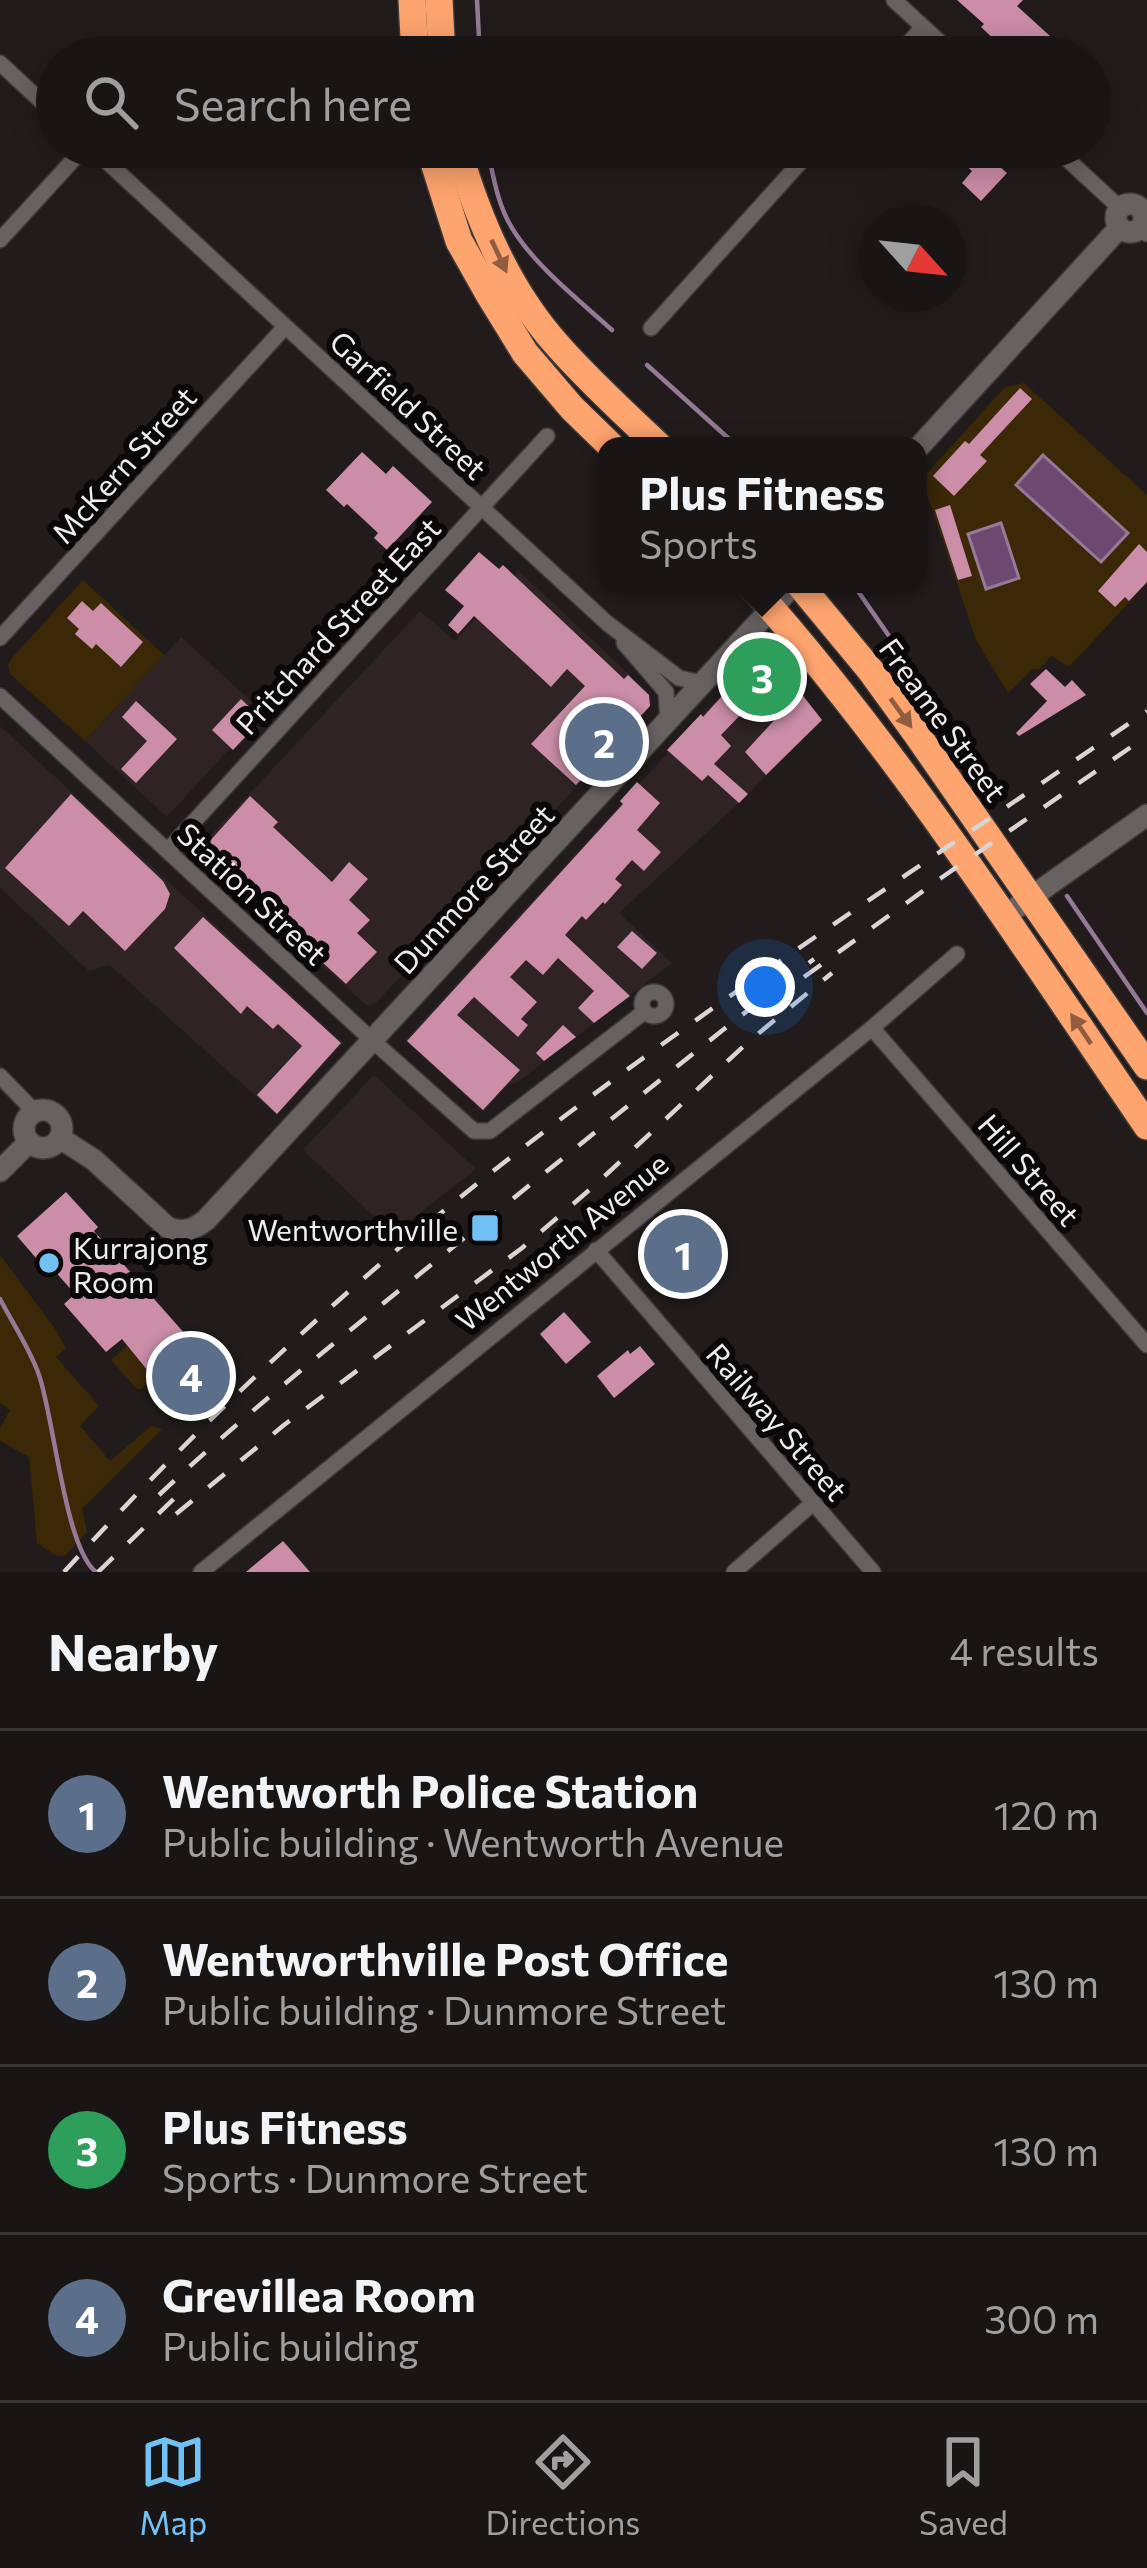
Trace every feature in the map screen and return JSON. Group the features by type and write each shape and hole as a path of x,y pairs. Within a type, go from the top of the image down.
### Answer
{"highway":[{"path":"412,0 414,36"},
{"path":"439,0 441,36"},
{"path":"436,168 458,241 525,353 602,437"},
{"path":"464,168 484,227 536,317 556,344 650,437"},
{"path":"758,593 920,799 1147,1126"},
{"name":"Freame Street","path":"804,593 871,671 1147,1066"}],"street":[{"path":"894,0 933,36"},
{"path":"915,36 923,27"},
{"path":"0,63 36,96"},
{"path":"0,240 68,168"},
{"name":"Garfield Street","path":"111,168 607,623 679,678 702,683"},
{"path":"651,328 795,168"},
{"path":"927,438 1135,217 1078,168"},
{"name":"McKern Street","path":"0,638 285,327"},
{"name":"Pritchard Street East","path":"167,850 547,436"},
{"name":"Dunmore Street","path":"60,1138 94,1160 167,1227 194,1229 206,1220 787,593"},
{"path":"607,623 666,692 668,721"},
{"name":"Station Street","path":"0,696 470,1130 490,1131 644,1012"},
{"path":"1003,917 1147,814"},
{"name":"Wentworth Avenue","path":"201,1572 957,954"},
{"name":"Hill Street","path":"872,1028 1147,1345"},
{"path":"0,1076 35,1112"},
{"path":"45,1110 54,1114 62,1126 60,1138 51,1147 29,1142 27,1119 45,1110"},
{"path":"0,1171 29,1142"},
{"name":"Railway Street","path":"596,1250 874,1572"},
{"path":"734,1572 813,1503"}],"shaded area":[{"path":"1024,383 1147,495 1147,583 1069,667 1051,656 1008,693 976,640 927,494 927,473 1005,387"},
{"path":"1043,455 1128,533 1101,562 1016,485"},
{"path":"1001,523 1019,578 986,589 968,534"},
{"path":"519,571 650,694 651,706 375,1004 366,1005 197,850 420,611 455,641"},
{"path":"83,580 164,655 85,741 10,674 8,665"},
{"path":"181,637 263,712 167,817 85,741"},
{"path":"771,651 822,720 619,913 672,963 518,1082 509,1084 483,1112 405,1040 760,652"},
{"path":"0,726 343,1043 277,1115 110,965 89,971 0,888"},
{"path":"374,1075 476,1169 393,1234 303,1150"},
{"path":"0,1255 66,1348 56,1357 99,1406 80,1426 110,1461 151,1426 162,1429 82,1509 87,1532 65,1556 37,1543 29,1457 0,1441 0,1428 10,1410 0,1403"},
{"path":"127,1346 153,1378 141,1389 111,1360"}],"building":[{"path":"957,0 1023,0 1017,6 1050,36 991,36 981,27 984,24"},
{"path":"969,168 1001,168 1007,173 981,201 962,183 972,171"},
{"path":"1020,388 1032,399 980,455 987,461 954,496 933,476"},
{"path":"362,452 386,474 393,466 432,502 387,550 374,538 378,533 326,490"},
{"path":"950,505 972,576 958,580 935,510"},
{"path":"1139,544 1147,552 1147,582 1129,601 1125,597 1115,607 1098,591"},
{"path":"479,552 499,569 503,565 624,679 628,675 649,695 650,706 576,785 531,744 585,686 567,669 551,687 474,616 458,634 448,625 464,606 445,590"},
{"path":"82,601 93,611 101,603 143,642 121,667 96,644 92,649 75,634 79,629 67,618"},
{"path":"761,653 771,653 787,675 721,735 731,746 714,764 748,794 739,803 708,775 702,781 667,750"},
{"path":"1046,669 1065,687 1072,680 1086,695 1019,736 1016,733 1047,701 1030,684"},
{"path":"800,692 822,720 766,775 745,752"},
{"path":"241,699 262,719 233,750 212,730"},
{"path":"136,701 177,739 136,783 121,769 147,741 122,717"},
{"path":"637,782 660,803 637,830 661,852 644,871 632,860 615,879 622,885 565,935 630,996 594,1023 578,1008 594,991 558,958 543,975 526,960 510,977 537,1002 521,1019 528,1025 518,1037 474,997 457,1015 520,1070 483,1110 407,1041 623,804 620,801"},
{"path":"71,794 163,881 170,894 165,909 125,951 83,911 69,926 5,868"},
{"path":"250,796 278,822 273,827 332,882 349,862 368,879 349,900 370,920 357,933 377,952 346,984 201,851"},
{"path":"203,917 341,1043 277,1114 257,1095 302,1046 278,1024 273,1029 247,1006 241,1014 174,948"},
{"path":"632,931 657,953 642,969 617,947"},
{"path":"563,1025 576,1037 544,1061 536,1053"},
{"path":"66,1192 98,1227 94,1231 216,1369 178,1404 173,1399 165,1406 149,1388 156,1381 122,1339 106,1352 64,1304 75,1294 17,1236"},
{"path":"564,1312 591,1342 566,1364 540,1334"},
{"path":"640,1346 655,1364 614,1398 597,1376"},
{"path":"283,1541 310,1572 246,1572"}],"waterway":[{"path":"477,0 479,36"},
{"path":"492,168 503,209 522,242 612,330"},
{"path":"647,365 727,437"},
{"path":"859,593 993,786"},
{"path":"1067,896 1147,1013"},
{"path":"0,1299 39,1375 68,1510 85,1558 96,1572"}],"railway":[{"path":"64,1572 294,1340 480,1181 693,1022 1147,711"},
{"path":"804,977 1147,736"},
{"path":"159,1495 344,1335 814,959"},
{"path":"176,1514 284,1425 522,1248 748,1042 832,973"},
{"path":"98,1572 184,1489"}],"place":[{"name":"Plus Fitness","path":"762,677"},
{"name":"Wentworthville Post Office","path":"604,742"},
{"name":"Wentworthville","path":"485,1228"},
{"name":"Wentworth Police Station","path":"683,1254"},
{"name":"Kurrajong Room","path":"49,1263"},
{"name":"Grevillea Room","path":"191,1376"}]}
